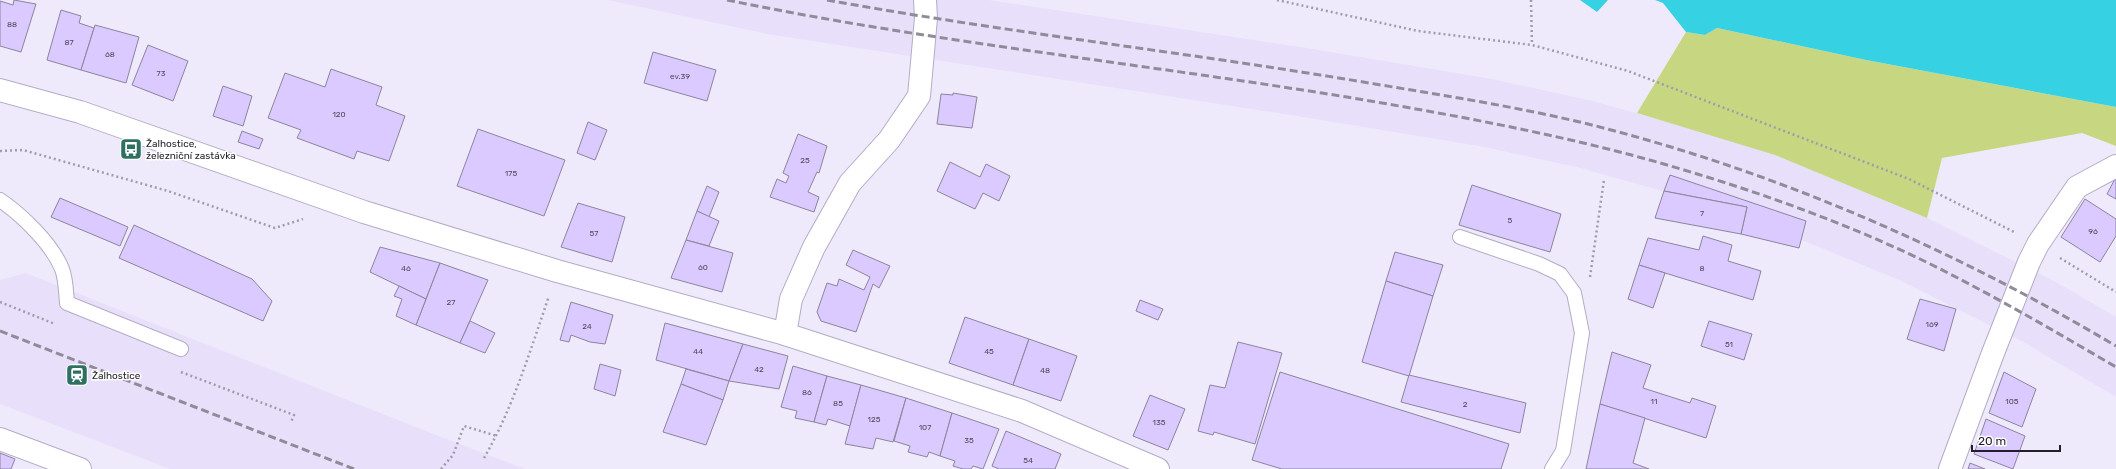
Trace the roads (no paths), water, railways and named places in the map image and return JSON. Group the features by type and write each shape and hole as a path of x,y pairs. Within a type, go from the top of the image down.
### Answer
{"main road":[{"path":"785,334 791,299 814,247 850,183 889,140 918,96 926,18 926,0"},
{"path":"0,90 80,112 364,212 557,271 785,334 1022,411 1158,469"},
{"path":"1950,469 1993,353 2029,262 2038,244 2077,187 2116,166"},
{"path":"0,438 80,469"}],"lane":[{"path":"0,200 13,210 54,253 63,271 67,303 181,349"},
{"path":"1460,237 1546,267 1560,274 1574,293 1582,333 1563,450 1552,469"}],"water":[{"path":"1580,0 1608,0 1597,12"},
{"path":"1655,0 2116,0 2116,107 1866,60 1717,28 1705,35 1686,32 1663,3"}],"railway":[{"path":"727,0 809,16 974,43 1305,90 1388,104 1465,118 1580,142 1656,162 1751,191 1808,211 1918,258 1993,297 2116,367"},
{"path":"827,0 964,23 1307,73 1482,102 1588,124 1658,143 1726,165 1794,189 1860,216 1926,245 1990,277 2054,310 2116,346"},
{"path":"0,331 354,469"}],"place":[{"name":"Žalhostice, železniční zastávka","path":"131,149"},
{"name":"Žalhostice","path":"77,375"}]}
